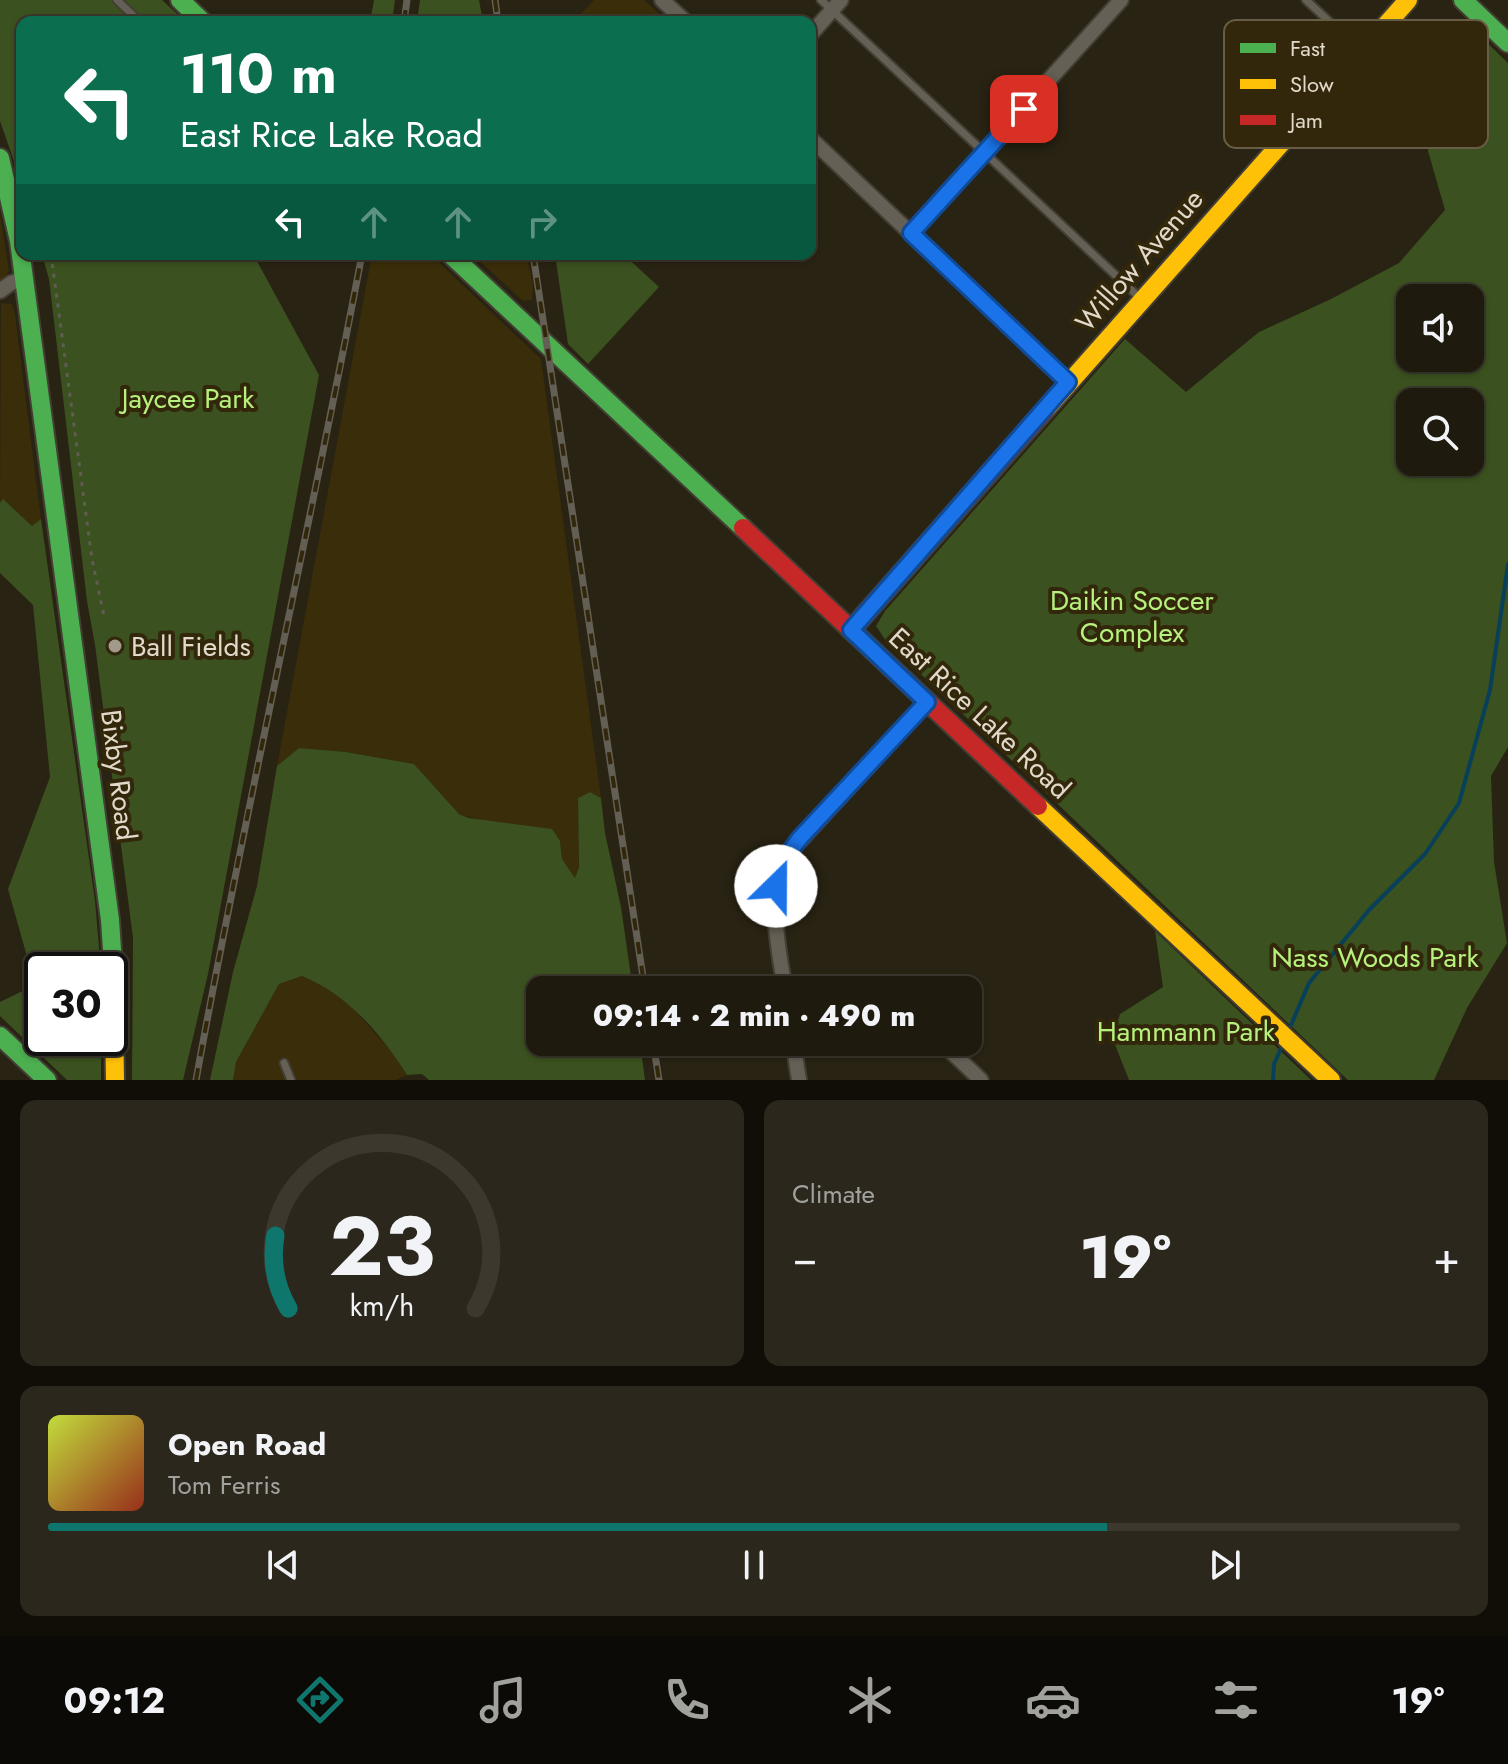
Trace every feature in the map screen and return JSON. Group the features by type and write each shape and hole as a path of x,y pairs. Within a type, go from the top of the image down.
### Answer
{"street":[{"path":"180,0 197,16"},
{"path":"662,0 679,16"},
{"path":"911,233 1121,0"},
{"name":"Willow Avenue","path":"1390,20 1408,0"},
{"path":"1463,0 1484,20"},
{"path":"816,26 831,3"},
{"path":"1488,24 1508,43"},
{"path":"816,144 1068,382"},
{"name":"Willow Avenue","path":"851,630 1276,148"},
{"name":"Bixby Road","path":"0,158 16,228"},
{"name":"Bixby Road","path":"21,260 110,920 115,1001 115,1080"},
{"name":"East Rice Lake Road","path":"456,260 1331,1080"},
{"path":"0,291 23,279"},
{"path":"783,976 774,903 778,878 788,854 927,702"},
{"path":"0,1036 47,1080"},
{"path":"795,1056 799,1080"},
{"path":"956,1056 981,1080"}],"lane":[{"path":"117,0 134,16"},
{"path":"1306,0 1327,20"},
{"path":"831,3 1141,300"},
{"path":"284,1063 291,1080"}],"path":[{"path":"52,260 92,559 104,616"}],"shaded area":[{"path":"594,0 644,0 661,16 579,16"},
{"path":"0,213 9,271 0,283"},
{"path":"371,260 436,260 541,359 601,798 590,792 578,798 579,867 575,878 562,859 560,841 459,814 414,764 346,752 299,748 277,766"},
{"path":"479,260 527,260 533,284 532,300 523,301"},
{"path":"1,303 12,304 15,315 41,519 33,527 4,500 0,503"},
{"path":"302,976 319,983 349,1004 392,1052 407,1075 396,1080 233,1080 236,1062 279,984"}],"green space":[{"path":"0,0 162,0 179,16 16,16 16,167 0,121"},
{"path":"374,0 395,0 393,16 371,16"},
{"path":"420,0 479,0 482,16 418,16"},
{"path":"1488,44 1508,63 1508,747 1491,776 1494,862 1507,943 1467,1008 1434,1080 1348,1080 886,641 876,626 885,611 1125,339 1186,392 1259,332 1399,263 1445,210 1428,148 1488,148"},
{"name":"Jaycee Park","path":"44,260 256,260 319,375 208,974 183,1080 132,1080 133,938 87,601 49,279"},
{"path":"556,260 630,260 659,287 588,364 568,344"},
{"path":"3,499 32,526 41,519 95,901 99,952 26,952 8,889 50,777 33,605 0,573 0,503"},
{"path":"299,748 346,752 414,764 459,814 552,829 560,841 562,859 575,878 579,867 578,798 590,792 601,798 631,976 526,976 526,1056 642,1056 645,1080 429,1080 422,1074 407,1075 362,1017 334,993 302,976 279,984 236,1062 233,1080 210,1080 233,972 257,886 277,766"},
{"name":"Hammann Park","path":"1155,931 1311,1080 1129,1080 1112,1037 1120,1014 1163,987"},
{"path":"24,990 24,1039 0,1016 0,1002"},
{"path":"42,1056 101,1056 101,1080 67,1080"}],"waterway":[{"path":"1288,1032 1309,983 1369,910 1425,854 1459,803 1490,690 1508,564"},
{"path":"1273,1080 1274,1064 1283,1044"}],"railway":[{"path":"405,16 407,0"},
{"path":"495,0 497,16"},
{"path":"196,1080 361,260"},
{"path":"534,260 643,976"},
{"path":"655,1056 659,1080"}],"traffic: fast":[{"path":"180,0 197,16"},
{"path":"1463,0 1484,20"},
{"path":"1488,24 1508,43"},
{"path":"0,158 16,228"},
{"path":"22,260 112,952"},
{"path":"456,260 743,528"},
{"path":"0,1036 47,1080"}],"traffic: slow":[{"path":"1390,20 1408,0"},
{"path":"1046,409 1277,148"},
{"path":"1038,806 1331,1080"},
{"path":"115,1056 115,1080"}],"traffic: jam":[{"path":"851,630 1046,409"},
{"path":"743,528 1038,806"}],"place":[{"name":"Ball Fields","path":"115,646"}],"route":[{"path":"776,886 780,869 800,838 927,702 851,630 1068,382 911,233 1024,109"}],"park label":[{"name":"Daikin Soccer Complex","path":"1132,616"},
{"name":"Nass Woods Park","path":"1375,957"}]}
